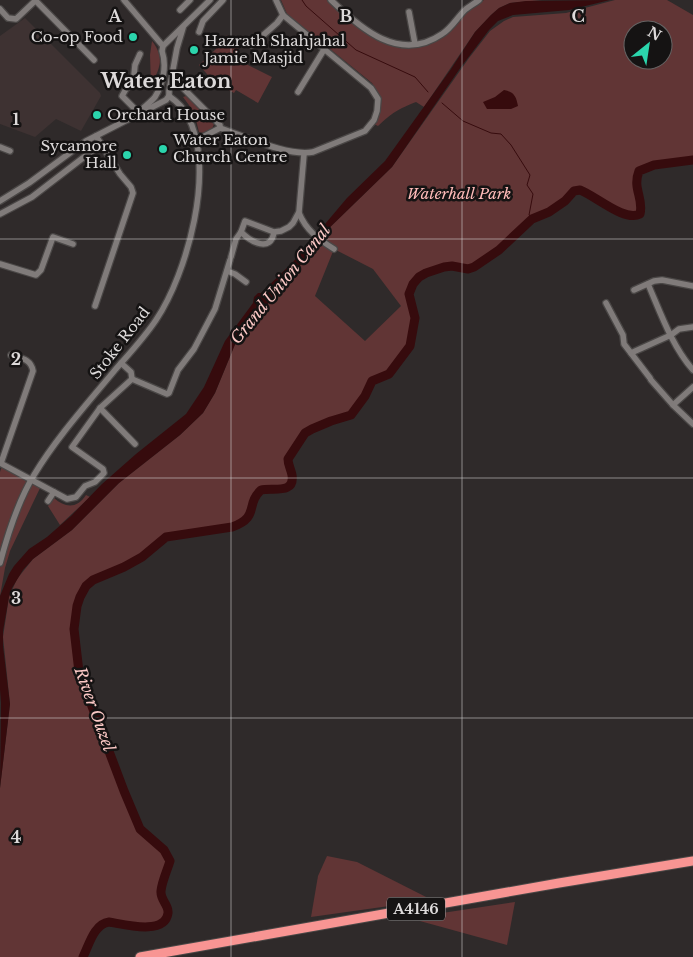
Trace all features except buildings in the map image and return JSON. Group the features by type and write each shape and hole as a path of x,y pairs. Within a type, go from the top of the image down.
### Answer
{"highway":[{"name":"A4146","path":"140,957 693,861"}],"street":[{"path":"0,9 8,18 16,19 36,0 94,60"},
{"path":"124,0 165,45"},
{"path":"180,10 190,0"},
{"path":"140,113 160,88 165,57 162,51 165,45 210,0"},
{"path":"199,32 203,21 223,0"},
{"path":"180,84 220,125 220,128 252,140 304,154 365,131 374,120 377,111 378,99 371,88 283,15 276,0"},
{"path":"331,0 349,18 380,38 390,42 415,44 430,41 444,33 467,9 479,0"},
{"path":"409,12 415,44"},
{"path":"252,45 283,15"},
{"path":"0,201 29,183 73,150 167,99 176,48 183,28"},
{"path":"165,45 173,44 176,48"},
{"path":"298,92 325,48"},
{"path":"140,54 135,65 134,75 122,96 140,113"},
{"path":"165,57 175,56"},
{"path":"160,88 164,88 169,94"},
{"name":"Stoke Road","path":"0,563 17,510 32,479 56,444 159,316 186,252 200,189 200,162 197,140 186,113 169,94"},
{"path":"156,95 162,101"},
{"path":"197,140 220,128"},
{"path":"95,306 133,193 132,187 120,174 96,136"},
{"path":"0,214 32,197 101,144"},
{"path":"0,147 10,150"},
{"path":"304,154 299,213 303,223 313,234 334,249"},
{"path":"132,379 167,394 178,370 194,349 215,309 236,239 245,221 274,232 281,231 289,227 299,213"},
{"path":"240,232 247,238 263,245 271,242 274,232"},
{"path":"0,264 36,275 42,270 53,237 73,244"},
{"path":"227,271 246,282"},
{"path":"634,290 662,280 693,286"},
{"path":"648,284 681,356 693,370"},
{"path":"606,303 623,335 624,344 650,379 693,424"},
{"path":"631,353 671,335 679,329 693,327"},
{"path":"11,355 28,361 32,365 33,371 0,463 32,479 62,498 72,499 85,486 95,482 104,473 103,469 72,446 100,408 132,379"},
{"path":"121,364 131,372 132,379"},
{"path":"673,405 693,387"},
{"path":"100,408 134,444"},
{"path":"48,501 54,492"}],"shaded area":[{"path":"25,18 100,93 101,96 81,131 56,119 35,137 0,124 0,36"}],"green space":[{"path":"281,0 327,0 364,31 405,46 427,45 447,34 469,9 484,0 542,0 510,3 499,8 475,32 424,107 416,102 396,112 378,126 374,124 378,108 378,98 372,83 287,14"},
{"name":"Waterhall Park","path":"615,0 667,0 693,15 693,160 654,165 639,171 637,188 641,203 640,214 633,215 618,211 580,190 574,192 549,212 532,219 499,250 474,267 468,269 452,266 444,267 419,277 413,284 409,294 415,318 410,346 389,374 372,381 365,396 351,415 331,421 305,433 288,459 292,475 290,485 279,490 260,490 253,501 246,519 232,527 166,537 142,557 93,580 86,586 77,606 74,629 79,672 140,829 168,855 169,865 161,892 168,914 165,921 151,927 109,922 99,926 90,935 79,957 0,957 0,788 10,704 3,637 9,597 17,579 33,559 72,530 119,483 180,435 203,413 215,393 236,342 307,257 323,234 392,167 490,31 513,17 566,13","holes":["334,249 373,269 401,306 365,341 315,296"]},
{"path":"227,35 239,47 234,58 272,77 258,103 236,90 234,93 214,82 199,65 216,49"},
{"path":"152,41 159,53 160,63 151,85 150,55"},
{"path":"186,96 213,121 212,129 204,133 199,132 194,112 183,97"},
{"path":"2,466 41,486 10,551 0,596 0,472"},
{"path":"86,495 90,497 60,525 48,506 54,498 62,504 71,506 79,503"},
{"path":"327,856 357,862 432,900 311,917 318,876"},
{"path":"515,902 507,945 409,918"}],"water":[{"name":"Grand Union Canal","path":"610,0 569,10 513,15 498,21 461,67 392,167 323,234 307,257 236,342 215,393 203,413 180,435 119,483 72,530 33,559 23,570 9,597 3,631 10,704 0,788 0,596 14,566 29,549 47,537 71,516 102,484 186,414 204,387 225,341 253,303 254,297 261,293 293,262 347,198 385,161 475,32 491,15 499,8 510,3 526,1"},
{"path":"504,90 514,95 518,106 511,109 487,109 483,102 495,97"}],"waterway":[{"path":"302,0 306,6 356,50 415,77 428,92"},
{"path":"442,103 463,121 491,133 501,134 511,145 530,175 527,185 533,194 529,215 535,218"},
{"name":"River Ouzel","path":"83,957 96,931 104,924 109,922 143,927 159,924 165,920 168,910 161,891 170,861 164,850 140,829 79,672 74,629 77,606 86,586 93,580 142,557 166,537 232,527 241,523 249,515 256,495 261,490 282,489 290,485 292,475 288,459 305,433 331,421 351,415 365,396 372,381 389,374 410,346 415,318 409,294 413,284 419,277 444,267 452,266 468,269 474,267 499,250 532,219 549,212 565,201 574,191 580,190 587,193 618,212 633,216 640,214 641,203 637,188 639,171 654,165 693,160"}],"place":[{"name":"Co-op Food","path":"133,37"},
{"name":"Hazrath Shahjahal Jamie Masjid","path":"194,50"},
{"name":"Orchard House","path":"97,115"},
{"name":"Water Eaton Church Centre","path":"163,149"},
{"name":"Sycamore Hall","path":"127,155"}],"district":[{"name":"Water Eaton","path":"166,81"}]}
